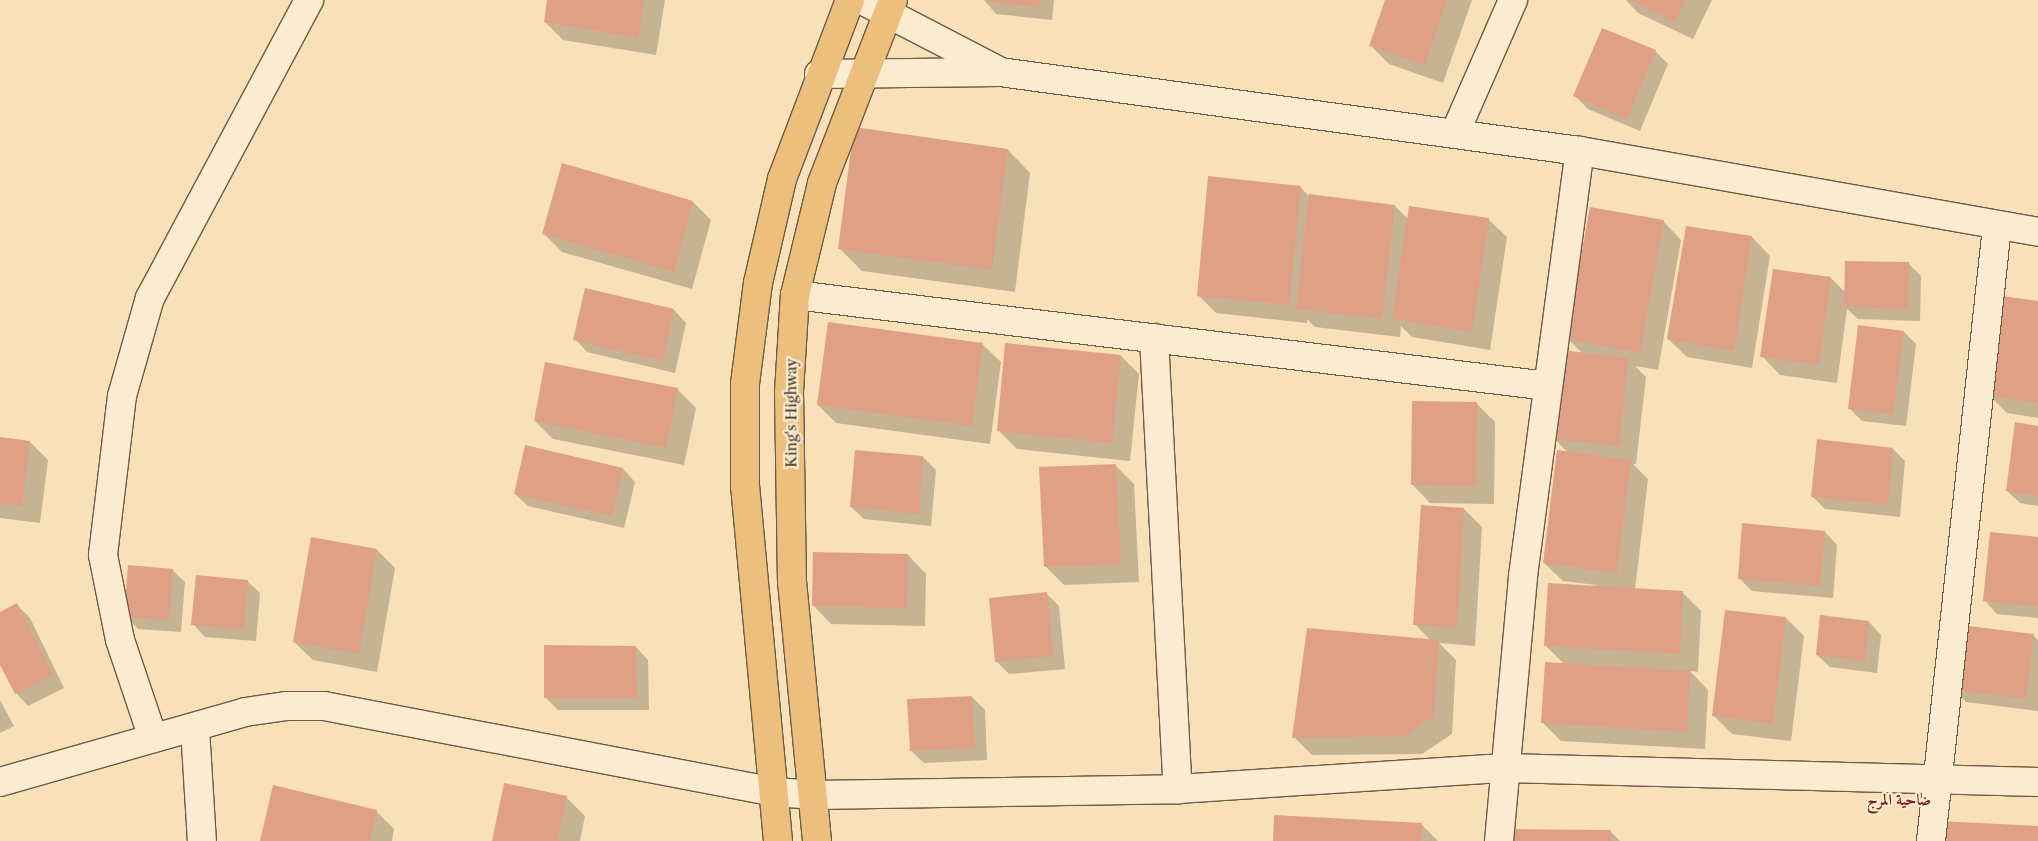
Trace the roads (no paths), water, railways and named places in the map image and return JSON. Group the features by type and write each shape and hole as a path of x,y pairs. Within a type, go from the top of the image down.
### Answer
{"main road":[{"path":"778,841 775,792 745,487 745,384 758,283 782,178 819,74 850,0"},
{"name":"King's Highway","path":"817,841 815,796 792,583 789,392 795,295 822,184 890,6"}],"street":[{"path":"154,738 120,640 103,555 122,396 150,298 310,0"},
{"path":"862,0 890,6 1000,72"},
{"path":"1455,133 1513,0"},
{"path":"819,74 1000,72 1580,151 2038,232"},
{"path":"1499,841 1504,768 1548,386 1580,151"},
{"path":"1931,841 1997,226"},
{"path":"795,295 1548,386"},
{"path":"1154,338 1178,788"},
{"path":"0,782 195,728 245,712 324,706 775,792 815,796 1178,788 1504,768 2038,782"},
{"path":"195,728 202,841"}],"district":[{"name":"ضاحية المرج","path":"1899,799"}]}
